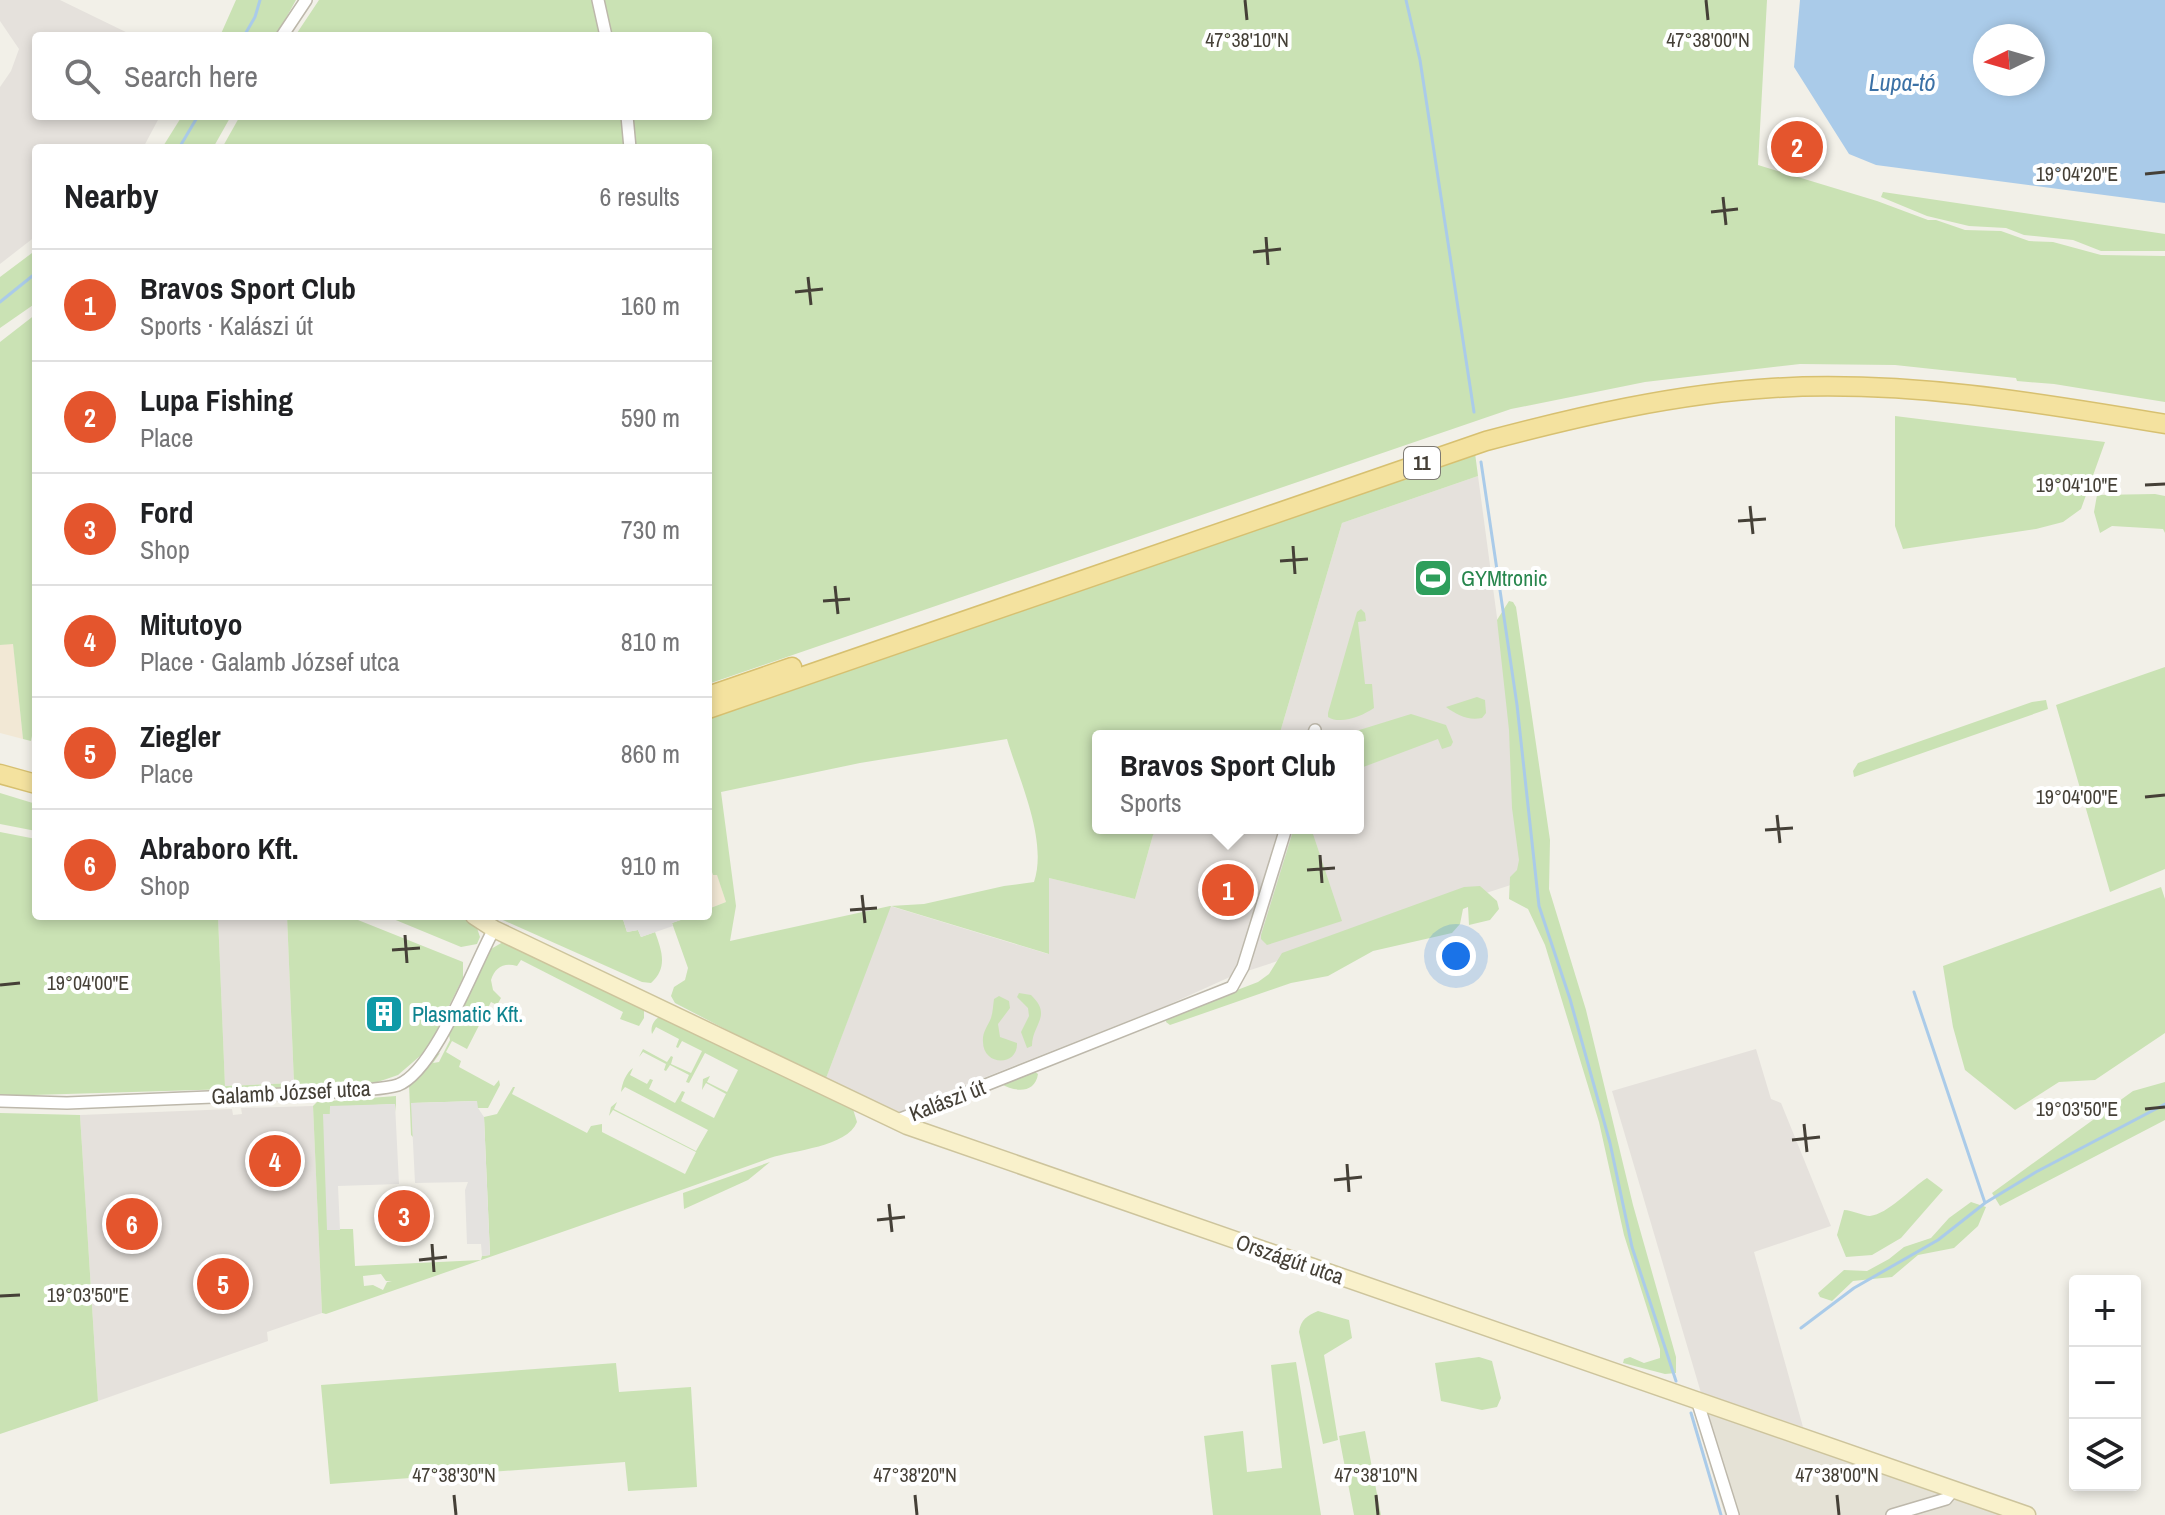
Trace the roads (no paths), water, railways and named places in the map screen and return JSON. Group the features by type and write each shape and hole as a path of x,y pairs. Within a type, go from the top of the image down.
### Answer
{"main road":[{"name":"11","path":"712,695 1445,443 1575,406 1655,390 1773,376 1888,375 2010,387 2165,412"},
{"name":"11","path":"712,708 1486,441 1577,417 1647,403 1773,388 1886,387 1993,397 2165,424"},
{"path":"0,774 32,783"},
{"name":"Kalászi út","path":"480,920 895,1121"},
{"name":"Országút utca","path":"895,1121 2027,1515"}],"street":[{"path":"285,32 306,0"},
{"path":"598,0 605,32"},
{"path":"627,120 630,144"},
{"name":"Kalászi út","path":"895,1121 1232,987 1243,967 1284,834"},
{"name":"Galamb József utca","path":"0,1101 82,1103 355,1091 399,1084 422,1064 439,1041 494,929"},
{"path":"1692,1398 1733,1515"},
{"path":"1892,1515 1946,1499 1954,1489"}],"water":[{"name":"Lupa-tó","path":"1800,0 2165,0 2165,203 1876,165 1849,154 1794,67"}],"waterway":[{"path":"246,32 260,0"},
{"path":"1406,0 1420,60 1474,412"},
{"path":"181,144 196,120"},
{"path":"0,302 32,276"},
{"path":"1481,462 1517,705 1539,906 1570,999 1610,1143 1632,1247 1676,1381"},
{"path":"1914,992 1985,1203"},
{"path":"1801,1328 1854,1288 1938,1240 1985,1203 2036,1172 2165,1104"},
{"path":"1691,1413 1721,1515"}],"place":[{"name":"Lupa Fishing","path":"1797,147"},
{"name":"GYMtronic","path":"1433,578"},
{"name":"Bravos Sport Club","path":"1228,890"},
{"name":"Plasmatic Kft.","path":"384,1014"},
{"name":"Mitutoyo","path":"275,1161"},
{"name":"Ford","path":"404,1216"},
{"name":"Abraboro Kft.","path":"132,1224"},
{"name":"Ziegler","path":"223,1284"}]}
